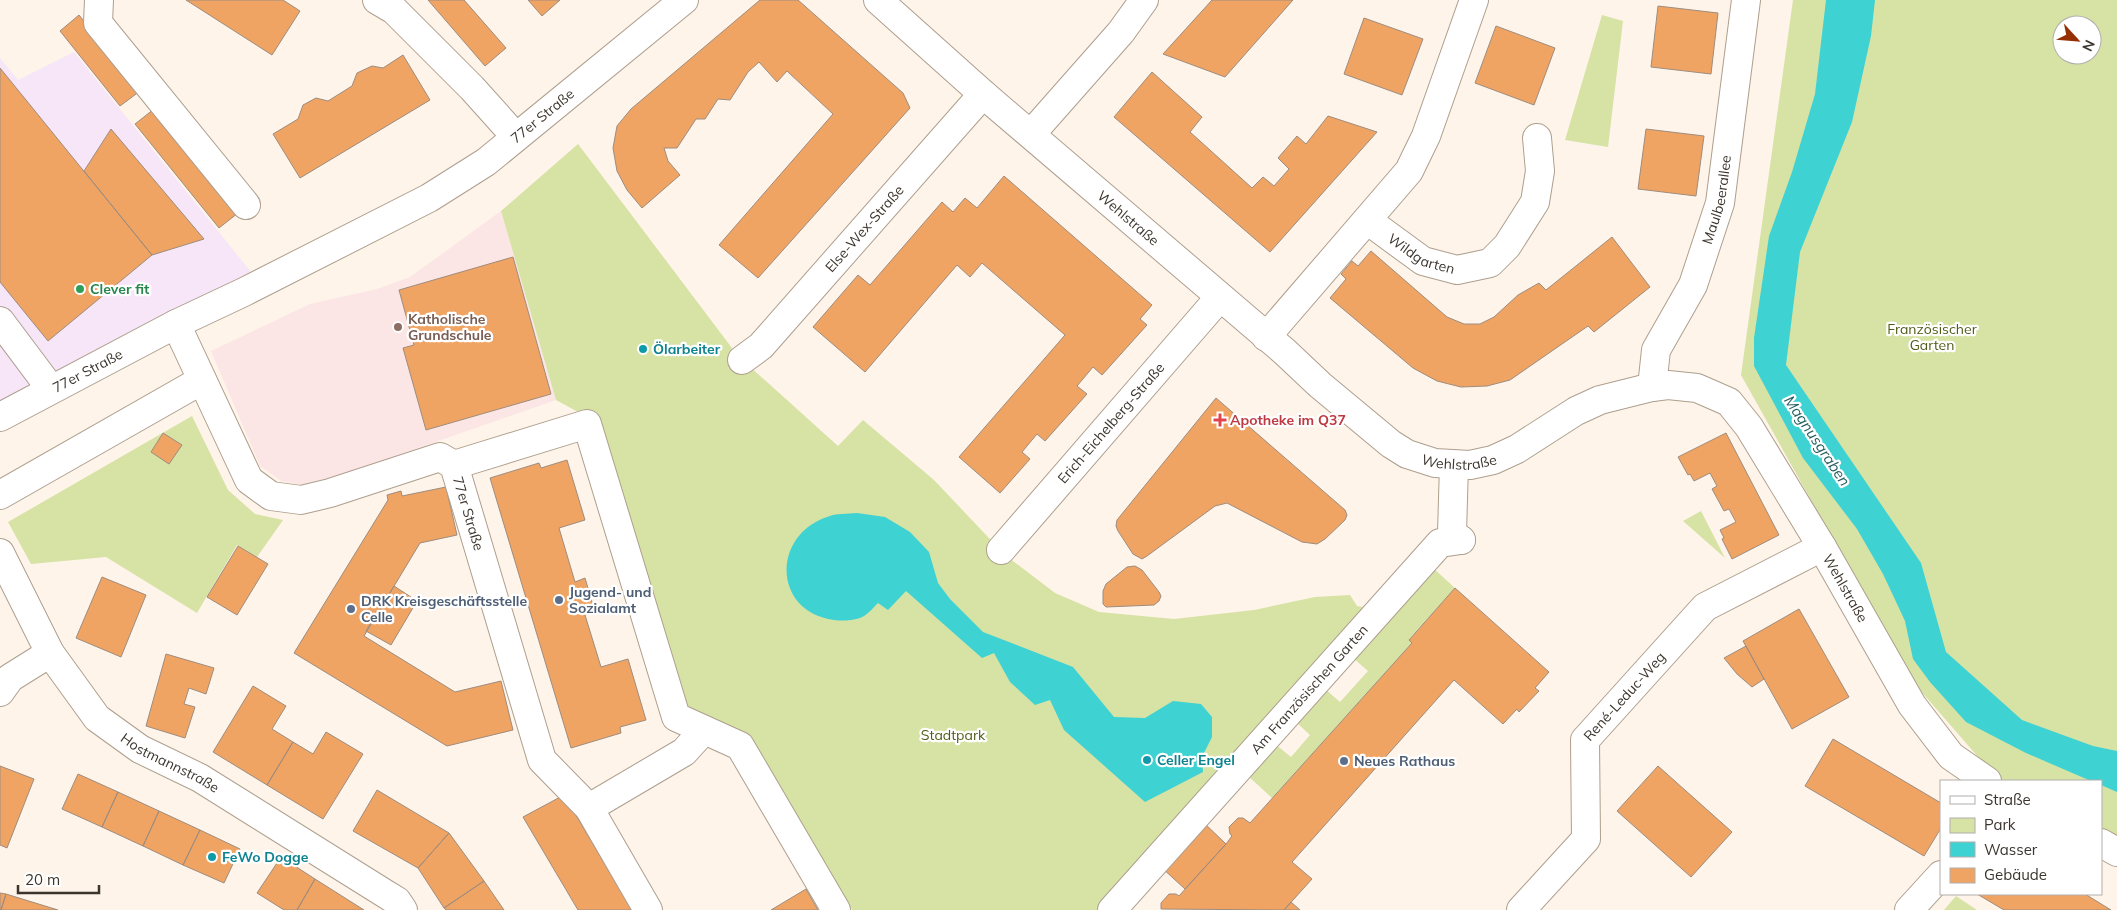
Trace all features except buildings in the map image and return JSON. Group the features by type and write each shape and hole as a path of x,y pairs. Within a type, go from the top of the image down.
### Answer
{"street":[{"path":"99,0 98,23 246,205"},
{"name":"77er Straße","path":"0,417 51,388 176,324 244,292 429,198 486,162 684,0"},
{"name":"Wehlstraße","path":"878,0 983,94 1266,337 1391,444 1407,454 1422,460 1454,465 1492,460 1517,449 1576,411 1600,400 1652,387 1668,385 1697,388 1729,402 1749,427 1822,547 1912,705 1951,756 1986,780"},
{"path":"1030,134 1121,32 1144,0"},
{"path":"1266,337 1409,172 1426,136 1474,0"},
{"name":"Maulbeerallee","path":"1652,387 1656,350 1693,284 1720,203 1746,0"},
{"path":"390,3 472,88 516,138"},
{"name":"Else-Wex-Straße","path":"742,360 761,346 983,94"},
{"name":"Wildgarten","path":"1367,220 1423,261 1457,270 1490,263 1507,246 1535,202 1540,171 1537,138"},
{"name":"Erich-Eichelberg-Straße","path":"1000,550 1220,297"},
{"path":"0,321 51,388"},
{"name":"77er Straße","path":"176,324 250,480 271,496 301,500 332,500 440,457 454,465 542,760 589,808 648,910"},
{"path":"0,495 202,380"},
{"path":"454,465 587,424 676,717 740,746 836,910"},
{"name":"Am Französischen Garten","path":"1112,910 1440,543 1461,540 1452,532 1454,465"},
{"name":"René-Leduc-Weg","path":"1521,910 1586,839 1585,740 1704,607 1738,584 1822,547"},
{"name":"Hostmannstraße","path":"0,553 50,653 97,718 140,749 200,778 397,901 403,910"},
{"path":"0,692 10,678 50,653"},
{"path":"589,808 684,752 704,730"},
{"path":"2102,844 2117,852"},
{"path":"1909,910 1940,876"}],"shaded area":[{"path":"74,52 255,277 0,407 0,58 18,80"},
{"name":"Katholische Grundschule","path":"501,211 556,400 309,486 281,481 260,466 211,351 310,304 377,289 410,277"}],"green space":[{"name":"Französischer Garten","path":"1793,0 2117,0 2117,838 2102,831 2102,780 1998,780 1912,681 1741,375"},
{"path":"1602,15 1623,21 1608,147 1565,140"},
{"name":"Stadtpark","path":"578,144 738,356 838,446 863,420 934,480 1005,555 1055,593 1099,612 1174,619 1254,610 1315,597 1350,595 1357,606 1369,608 1100,910 852,910 749,735 684,705 602,425 556,400 501,211"},
{"path":"192,416 228,490 255,514 283,520 257,557 237,545 197,613 106,557 31,564 8,522"},
{"path":"1701,511 1725,558 1683,521"},
{"path":"1433,568 1455,588 1409,639 1412,643 1272,798 1247,775 1275,744 1291,757 1310,735 1295,721 1325,689 1340,702 1368,671 1353,658"},
{"path":"1956,896 1977,910 1944,910"}],"water":[{"name":"Magnusgraben","path":"1826,0 1875,0 1871,36 1852,122 1800,252 1786,365 1921,563 1946,652 2022,720 2093,746 2117,751 2117,792 2102,785 2102,780 2089,780 2026,753 1966,722 1930,682 1913,659 1905,621 1883,574 1857,529 1803,458 1754,366 1754,338 1769,236 1792,172 1815,94"},
{"path":"857,513 885,517 910,532 929,552 938,583 950,599 983,632 1073,667 1114,717 1145,718 1173,701 1201,704 1212,717 1212,737 1202,757 1203,772 1145,802 1064,730 1050,700 1035,705 1010,682 994,653 982,658 906,591 888,610 878,603 864,616 849,620 834,620 814,614 799,603 790,589 787,573 789,556 796,540 809,527 827,517 838,514"}],"place":[{"name":"Clever fit","path":"80,289"},
{"name":"Katholische Grundschule","path":"398,327"},
{"name":"Ölarbeiter","path":"643,349"},
{"name":"Apotheke im Q37","path":"1220,420"},
{"name":"Jugend- und Sozialamt","path":"559,600"},
{"name":"DRK Kreisgeschäftsstelle Celle","path":"351,609"},
{"name":"Celler Engel","path":"1147,760"},
{"name":"Neues Rathaus","path":"1344,761"},
{"name":"FeWo Dogge","path":"212,857"}]}
